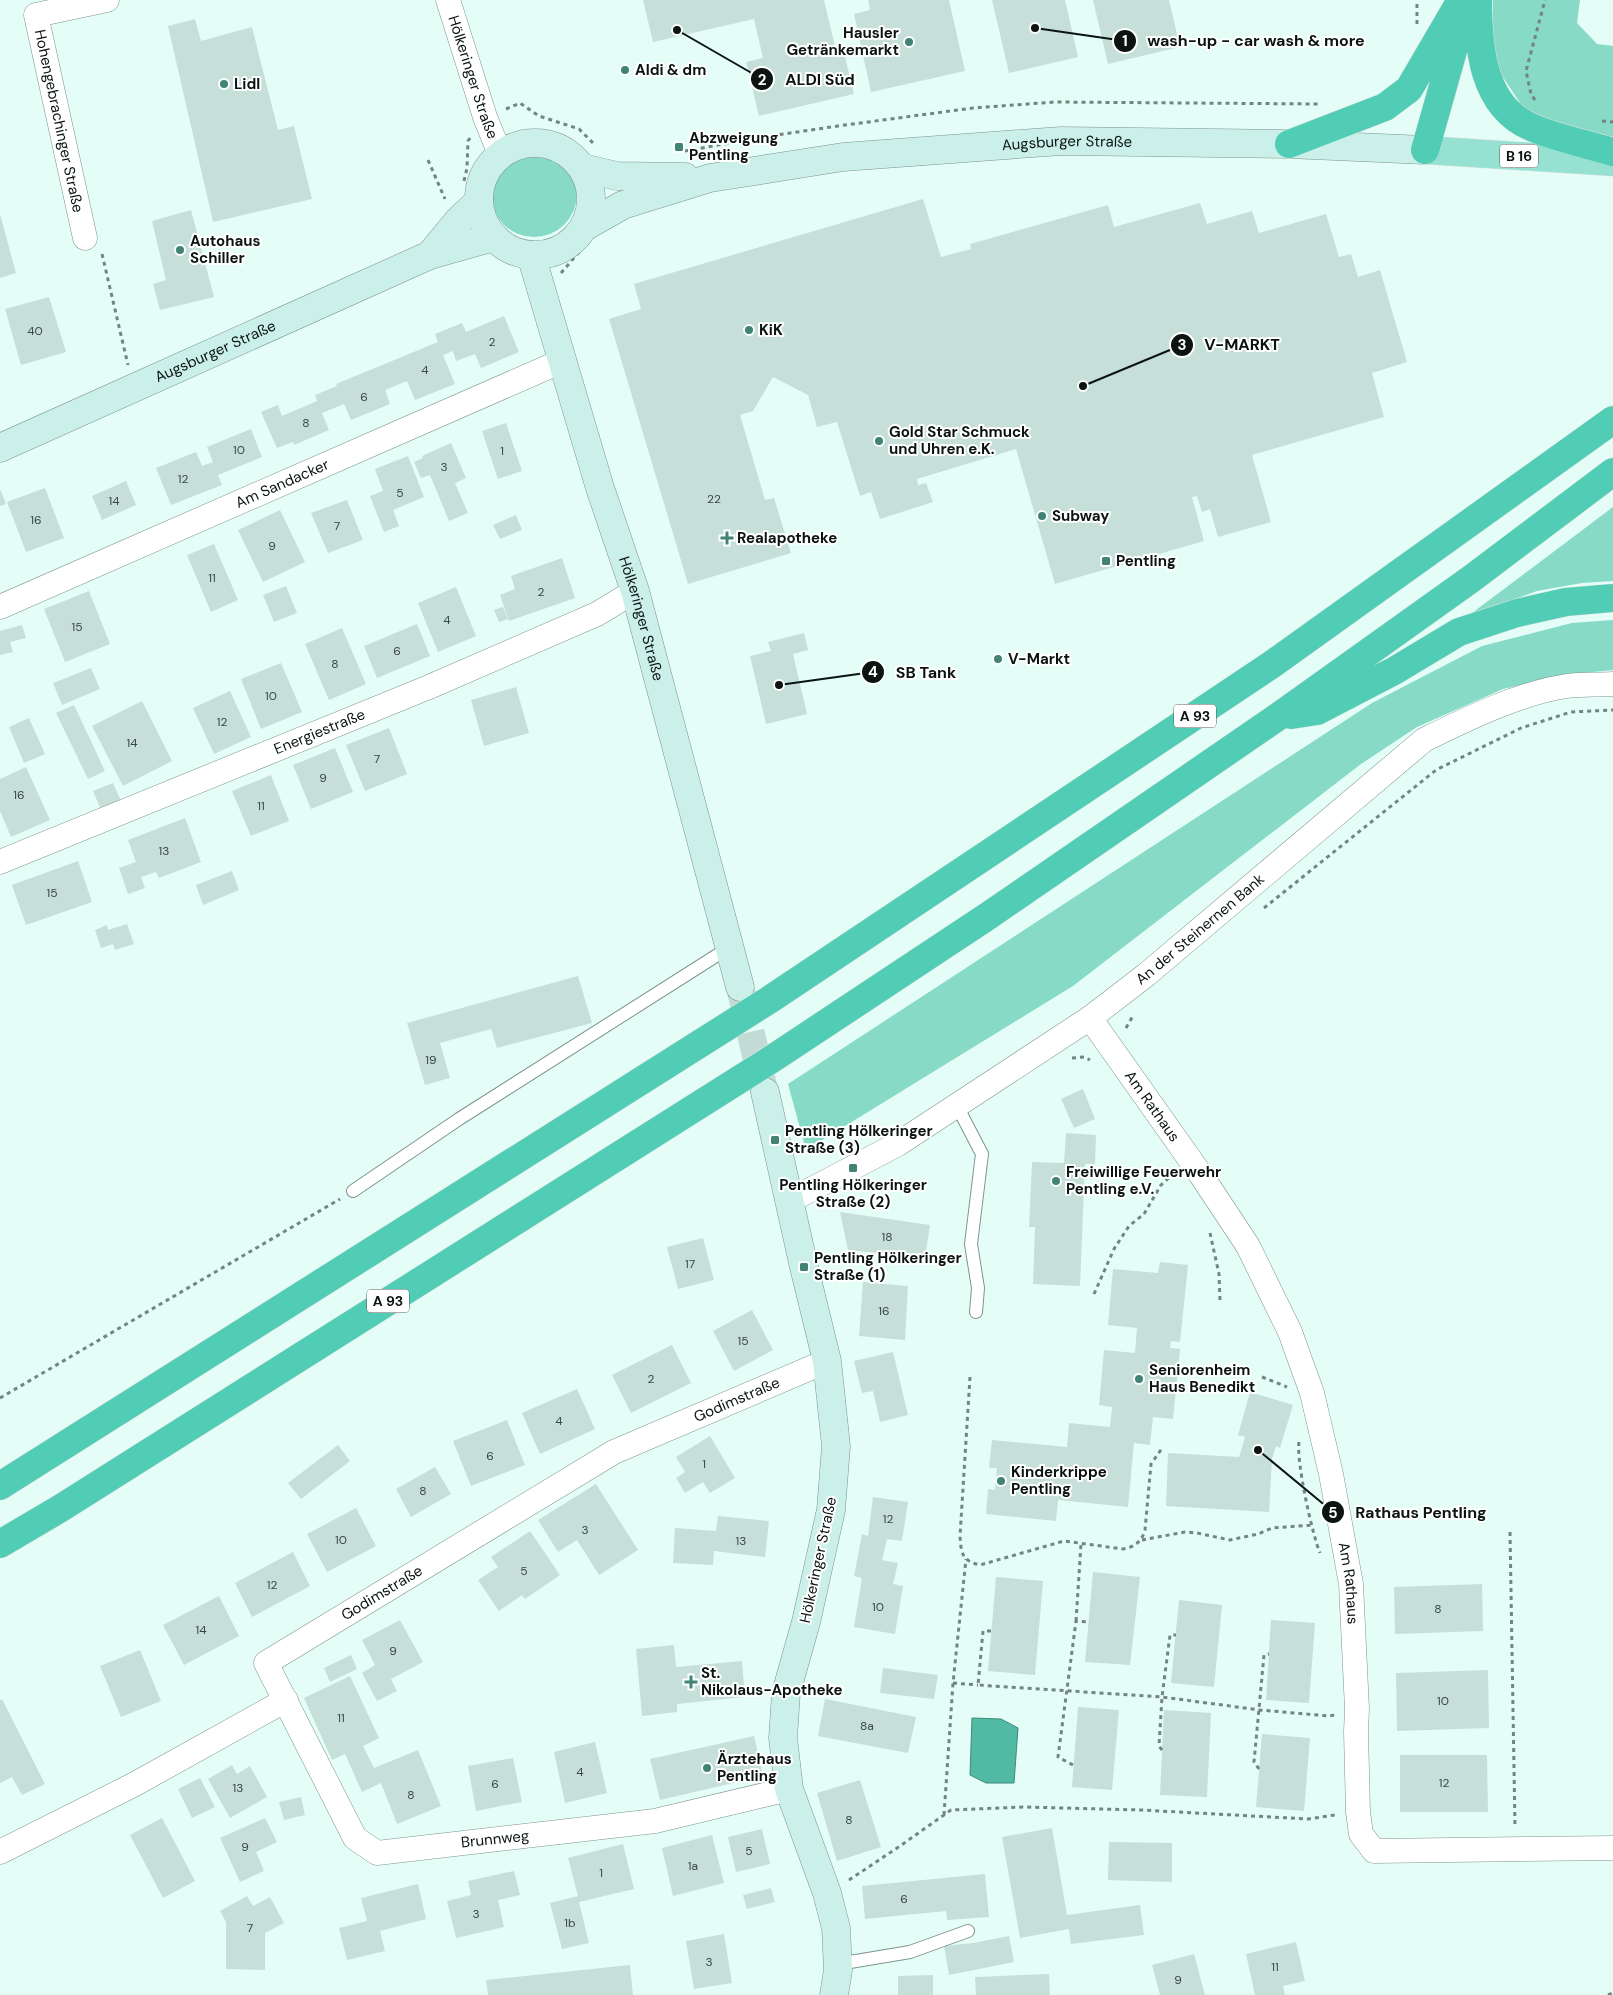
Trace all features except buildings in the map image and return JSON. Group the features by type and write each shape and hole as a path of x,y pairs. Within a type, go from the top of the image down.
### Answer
{"highway":[{"path":"1289,144 1385,108 1409,89 1461,0"},
{"path":"1425,150 1467,0"},
{"path":"1478,0 1478,34 1482,64 1493,89 1507,112 1531,127 1613,152"},
{"name":"A 93","path":"0,1486 769,1000 1271,665 1613,420"},
{"name":"A 93","path":"0,1544 61,1508 775,1057 980,922 1279,716 1471,580 1613,472"},
{"path":"1279,716 1317,711 1394,671 1459,632 1517,613 1566,602 1613,598"}],"main road":[{"name":"B 16","path":"1425,150 1613,162"}],"street":[{"name":"Hohengebrachinger Straße","path":"85,238 36,15 107,0"},
{"name":"Hölkeringer Straße","path":"448,0 485,117 500,154"},
{"name":"Augsburger Straße","path":"584,226 623,205 710,178 843,157 1061,141 1289,144 1425,150"},
{"path":"535,142 554,145 570,154 590,158 589,182 592,197 590,212 584,226 575,239 562,248 547,254 531,254 517,252 505,246 494,237 471,193 481,184 489,167 500,154 517,145 535,142"},
{"name":"Augsburger Straße","path":"590,158 617,176 710,178"},
{"name":"Augsburger Straße","path":"430,255 458,221 471,193"},
{"name":"Augsburger Straße","path":"0,448 430,255 494,237"},
{"name":"Hölkeringer Straße","path":"531,254 600,488 635,591 740,987"},
{"name":"Am Sandacker","path":"0,606 562,361"},
{"name":"Energiestraße","path":"0,862 429,687 597,614 635,591"},
{"name":"An der Steinernen Bank","path":"789,1201 898,1144 1090,1018 1154,968 1424,740 1462,721 1537,693 1567,686 1613,684"},
{"name":"Am Rathaus","path":"1090,1018 1248,1246 1290,1332 1312,1393 1331,1474 1350,1574 1357,1709 1358,1812 1361,1834 1374,1851 1613,1848"},
{"name":"Hölkeringer Straße","path":"765,1092 826,1360 836,1446 831,1510 806,1622 786,1693 783,1738 789,1790 827,1894 836,1928 838,1964 834,1995"},
{"name":"Godimstraße","path":"286,1700 266,1662 614,1452 826,1360"},
{"path":"0,1852 135,1784 286,1700"},
{"name":"Brunnweg","path":"286,1700 355,1838 377,1852 655,1821 789,1790"}],"lane":[{"path":"353,1191 459,1119 730,947"},
{"path":"958,1106 982,1154 971,1244 978,1288 976,1312"},
{"path":"838,1964 910,1952 968,1931"}],"path":[{"path":"1417,0 1417,33"},
{"path":"1536,101 1531,94 1526,71 1545,0"},
{"path":"680,152 763,136 973,108 1055,102 1325,104"},
{"path":"471,193 468,168 468,141 485,117 520,103 539,116 579,129 590,158"},
{"path":"1595,121 1613,122"},
{"path":"428,160 449,206"},
{"path":"85,238 97,236 129,370"},
{"path":"1258,912 1436,770 1521,728 1572,712 1613,710"},
{"path":"1090,1018 1124,1031 1135,1012"},
{"path":"1071,1058 1084,1057 1094,1062"},
{"path":"1168,1166 1178,1181"},
{"path":"1094,1294 1114,1249 1129,1226 1144,1214 1161,1185 1173,1174"},
{"path":"0,1398 353,1191"},
{"path":"1209,1229 1219,1274 1220,1301"},
{"path":"970,1377 960,1536 961,1550 966,1559 971,1563 980,1565 1064,1541 1123,1549 1130,1548 1142,1540 1185,1532 1230,1540 1258,1534 1272,1528 1313,1525"},
{"path":"1142,1540 1145,1530 1151,1464 1163,1447"},
{"path":"1510,1532 1515,1850"},
{"path":"1073,1765 1058,1757 1065,1691 1076,1621 1082,1544"},
{"path":"944,1816 953,1683 966,1559"},
{"path":"1076,1621 1088,1622"},
{"path":"978,1685 983,1631 992,1631"},
{"path":"1162,1750 1159,1746 1162,1697 1170,1635 1176,1635"},
{"path":"1259,1769 1254,1762 1264,1655 1269,1654"},
{"path":"953,1683 1162,1697 1260,1710 1329,1716 1357,1709"},
{"path":"827,1894 951,1810 1023,1807 1141,1810 1308,1819 1358,1812"},
{"path":"1608,1995 1613,1993"}],"shaded area":[{"path":"1493,0 1580,0 1577,23 1597,44 1613,46 1613,139 1528,115 1493,62"},
{"path":"534,151 551,154 570,170 574,177 577,194 574,211 558,230 551,234 534,237 517,234 498,218 494,211 491,194 494,177 510,158 517,154"},
{"path":"1613,507 1613,581 1582,583 1537,591 1468,616"},
{"path":"1613,620 1613,670 1564,675 1503,689 1417,727 1361,764 1073,986 806,1150 788,1084 1372,703 1482,646 1572,623"},
{"path":"972,1718 1001,1719 1018,1728 1014,1783 986,1783 970,1775"}],"tunnel":[{"path":"741,991 764,1090"}],"place":[{"name":"wash-up - car wash & more","path":"1035,28"},
{"name":"ALDI Süd","path":"677,30"},
{"name":"Hausler Getränkemarkt","path":"909,42"},
{"name":"Aldi & dm","path":"625,70"},
{"name":"Lidl","path":"224,84"},
{"name":"Abzweigung Pentling","path":"679,147"},
{"name":"Autohaus Schiller","path":"180,250"},
{"name":"KiK","path":"749,330"},
{"name":"V-MARKT","path":"1083,386"},
{"name":"Gold Star Schmuck und Uhren e.K.","path":"879,441"},
{"name":"Subway","path":"1042,516"},
{"name":"Realapotheke","path":"727,538"},
{"name":"Pentling","path":"1106,561"},
{"name":"V-Markt","path":"998,659"},
{"name":"SB Tank","path":"779,685"},
{"name":"Pentling Hölkeringer Straße (3)","path":"775,1140"},
{"name":"Pentling Hölkeringer Straße (2)","path":"853,1168"},
{"name":"Freiwillige Feuerwehr Pentling e.V.","path":"1056,1181"},
{"name":"Pentling Hölkeringer Straße (1)","path":"804,1267"},
{"name":"Seniorenheim Haus Benedikt","path":"1139,1379"},
{"name":"Rathaus Pentling","path":"1258,1450"},
{"name":"Kinderkrippe Pentling","path":"1001,1481"},
{"name":"St. Nikolaus-Apotheke","path":"691,1682"},
{"name":"Ärztehaus Pentling","path":"707,1768"}]}
